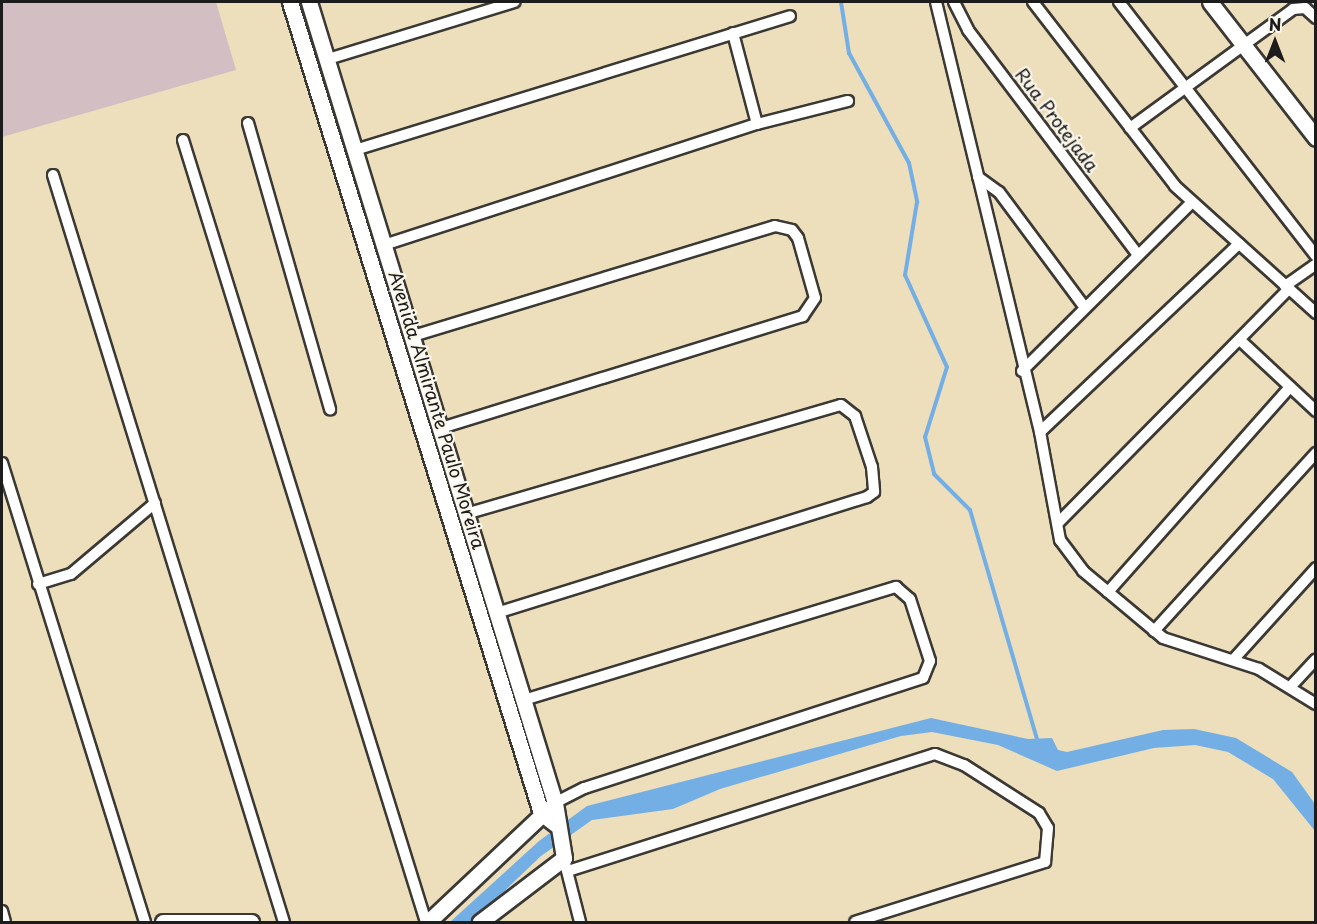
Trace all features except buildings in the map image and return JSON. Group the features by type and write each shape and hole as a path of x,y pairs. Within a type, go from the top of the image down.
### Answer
{"main road":[{"name":"Avenida Almirante Paulo Moreira","path":"290,2 541,813"},
{"name":"Avenida Almirante Paulo Moreira","path":"309,2 387,244 413,336 527,699 555,803 556,825 564,859"},
{"path":"1210,2 1310,135"},
{"path":"427,922 541,813 555,803"},
{"path":"541,813 556,825"},
{"path":"480,922 564,859"},
{"path":"163,922 251,922"}],"street":[{"path":"328,59 515,2"},
{"path":"936,2 1022,371 1040,432 1058,523 1068,553 1108,592 1154,631 1176,645 1233,660 1292,685 1316,704"},
{"name":"Rua Protejada","path":"954,2 969,30 1138,255"},
{"path":"1033,2 1130,128 1192,202 1316,314"},
{"path":"1119,2 1316,256"},
{"path":"1130,128 1293,9 1305,8 1316,18"},
{"path":"356,150 790,16"},
{"path":"733,33 757,124"},
{"path":"387,244 757,124 848,101"},
{"path":"248,123 330,409"},
{"path":"1310,135 1316,144"},
{"path":"183,140 427,922"},
{"path":"53,175 284,922"},
{"path":"978,177 999,192 1085,308"},
{"path":"1022,371 1192,202"},
{"path":"413,336 775,226 792,230 798,238 815,298 803,316 442,428"},
{"path":"1040,432 1239,244"},
{"path":"1058,523 1241,341 1287,287 1316,264"},
{"path":"1241,341 1316,411"},
{"path":"1108,592 1290,387"},
{"path":"469,513 841,405 855,416 872,467 874,492 867,496 501,612"},
{"path":"1154,631 1316,453"},
{"path":"2,463 145,922"},
{"path":"38,584 71,574 155,503"},
{"path":"1233,660 1316,568"},
{"path":"527,699 896,586 910,599 930,661 923,678 606,780 555,803"},
{"path":"1292,685 1316,659"},
{"path":"564,859 935,754 964,765 1039,813 1048,828 1045,862 855,922"},
{"name":"Avenida Almirante Paulo Moreira","path":"564,859 580,922"},
{"path":"2,911 5,922"}],"shaded area":[{"path":"2,2 216,2 236,70 2,137"}],"water":[{"path":"931,718 1028,739 1052,738 1058,750 1067,752 1163,730 1194,729 1236,738 1292,772 1315,804 1315,831 1273,779 1228,752 1195,745 1154,748 1057,771 998,745 932,732 901,736 720,789 673,809 592,820 541,856 472,922 450,922 539,841 587,806"}],"waterway":[{"path":"841,2 849,53 909,163 917,202 905,275 947,367 925,437 934,474 970,510 1038,742"}]}
